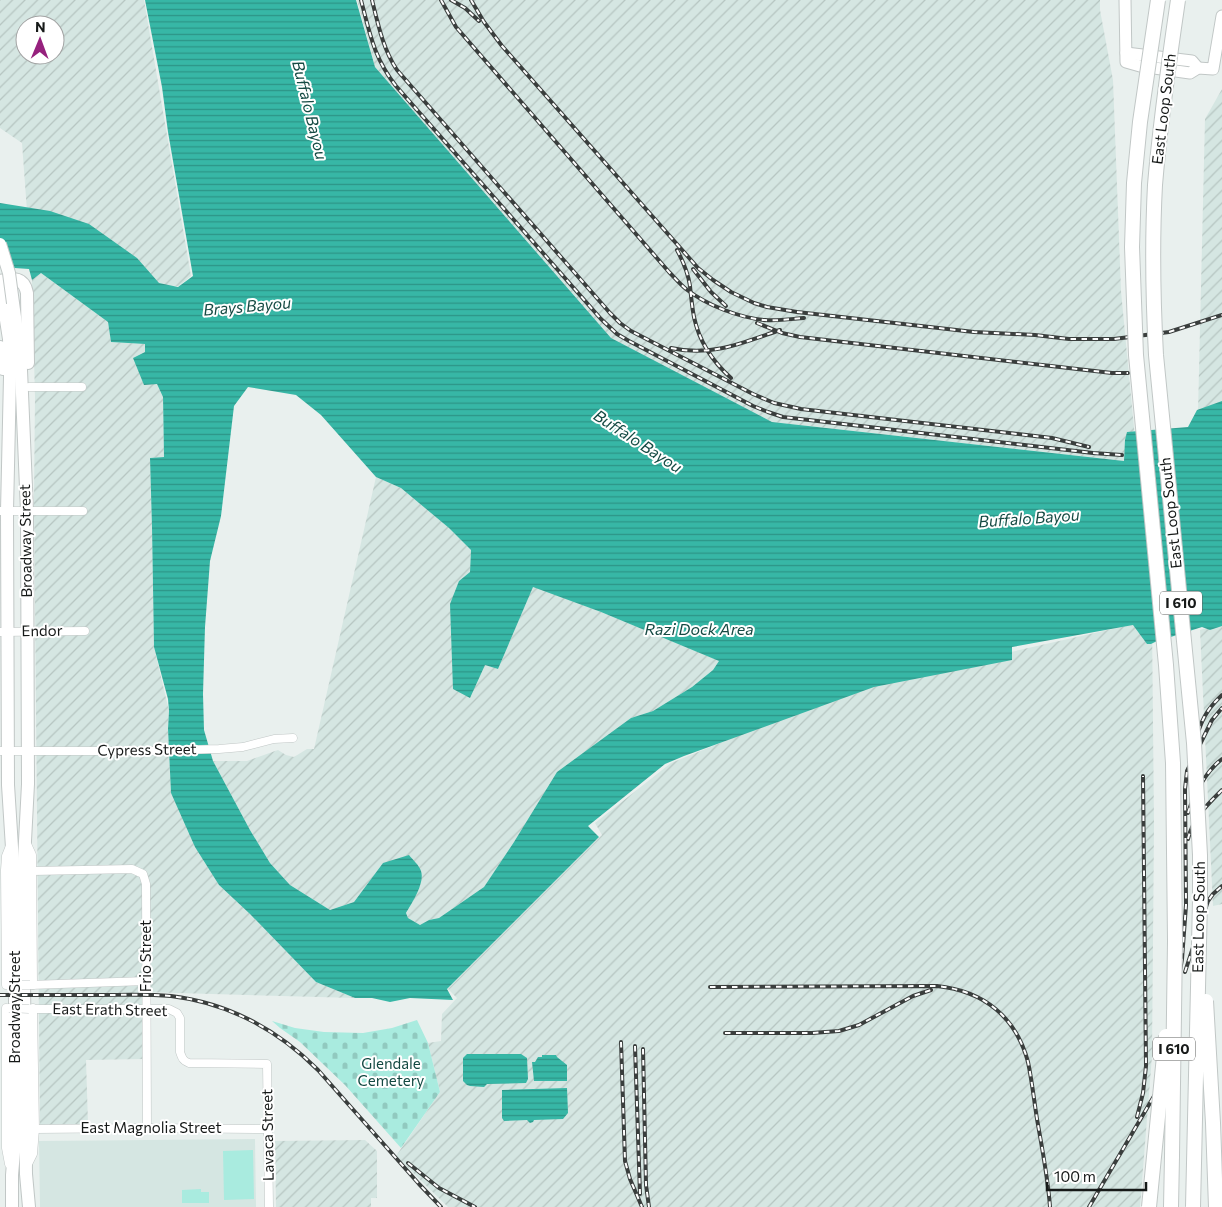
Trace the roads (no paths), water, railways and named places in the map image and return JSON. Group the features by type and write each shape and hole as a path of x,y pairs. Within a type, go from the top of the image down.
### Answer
{"highway":[{"name":"East Loop South","path":"1158,0 1140,122 1134,183 1132,247 1136,355 1166,666 1173,763 1175,941 1171,1207"},
{"name":"East Loop South","path":"1178,0 1155,186 1153,306 1156,355 1194,743 1200,855 1193,1207"},
{"path":"1200,900 1216,1207"},
{"path":"1149,1207 1175,941"}],"main road":[{"path":"1125,0 1126,62 1140,66 1190,73 1198,68 1212,69 1222,16"},
{"name":"Broadway Street","path":"0,244 9,274 10,421 4,511 4,751 9,804 19,840 23,879 26,1168 29,1207"},
{"path":"0,281 14,279 19,280 26,286 29,387 26,398 22,403"},
{"name":"Broadway Street","path":"0,281 9,304 18,338 27,511 28,798 19,840 14,889 16,1128 12,1175 12,1207"},
{"path":"0,347 4,378 2,385 10,421"}],"street":[{"path":"29,387 82,387"},
{"path":"4,511 84,511"},
{"name":"Endor","path":"4,631 85,630"},
{"name":"Cypress Street","path":"4,751 219,749 243,747 274,739 293,738"},
{"name":"Broadway Street","path":"5,985 3,870 6,856 19,840 32,855 32,985"},
{"name":"Frio Street","path":"33,870 132,869 143,874 146,884 146,1128"},
{"name":"East Erath Street","path":"5,985 146,981"},
{"name":"Broadway Street","path":"5,1008 3,1131 12,1175"},
{"name":"East Erath Street","path":"5,1008 169,1009 178,1013 180,1018 180,1052 184,1061 189,1063 267,1064"},
{"name":"Broadway Street","path":"26,1168 34,1154 35,1129 31,1008"},
{"name":"Lavaca Street","path":"267,1064 268,1207"},
{"name":"East Magnolia Street","path":"35,1129 268,1129"}],"water":[{"path":"145,0 356,0 375,67 611,338 772,422 1124,461 1127,432 1188,427 1197,410 1222,401 1222,626 1210,630 1202,627 1151,644 1147,644 1133,625 1012,647 1012,660 874,687 684,756 665,764 588,826 599,837 447,989 453,1000 410,998 390,1002 372,998 355,998 316,982 219,885 195,847 171,793 168,699 154,647 150,458 164,457 163,397 157,384 144,385 133,358 145,352 145,344 111,342 108,322 41,273 32,280 29,269 0,267 0,203 50,211 89,224 137,258 159,283 178,287 193,276 162,87","holes":["248,387 296,395 321,415 376,477 401,488 449,528 471,550 470,572 459,581 450,604 453,689 470,698 485,665 498,669 533,587 601,612 719,661 713,670 692,687 653,711 631,718 557,772 484,887 439,918 429,920 420,925 408,918 406,913 417,893 422,876 419,867 409,855 383,863 354,902 330,910 290,885 270,863 250,830 213,761 204,730 205,627 210,561 221,516 234,406"]},
{"path":"467,1054 521,1054 527,1058 528,1079 526,1083 487,1084 484,1087 467,1085 463,1081 463,1058"},
{"path":"542,1055 556,1055 567,1065 567,1081 534,1081 532,1062 535,1062"},
{"path":"567,1088 568,1113 563,1119 534,1120 530,1123 527,1120 504,1121 502,1118 502,1090"}],"railway":[{"path":"361,0 370,35 378,55 396,86 601,319 617,334 753,406 783,417 1122,455"},
{"path":"372,0 385,45 397,70 610,313 631,331 774,403 801,409 1052,438 1089,447"},
{"path":"441,0 456,27 684,287 694,295 713,305 745,317 770,320 804,318"},
{"path":"451,0 465,8 479,21"},
{"path":"471,0 484,22 502,46 698,268 731,292 754,303 797,312 974,332 1069,339 1114,339 1169,332 1222,315"},
{"path":"677,250 688,276 694,317 699,334 718,365 731,378"},
{"path":"693,269 711,292 726,306"},
{"path":"757,323 782,333 800,337 1112,373 1128,373"},
{"path":"671,348 700,351 713,350 739,344 780,330"},
{"path":"1195,742 1205,716 1222,695"},
{"path":"1089,1207 1157,1091 1164,1073 1182,959 1186,905 1185,789 1187,771 1212,720 1222,708"},
{"path":"1188,813 1201,783 1222,759"},
{"path":"1137,1117 1143,1093 1146,1066 1143,776"},
{"path":"1188,839 1197,818 1222,790"},
{"path":"1185,972 1208,901 1222,886"},
{"path":"710,987 937,986 954,989 983,1000 1006,1019 1023,1046 1028,1062 1050,1207"},
{"path":"725,1033 812,1033 839,1031 859,1025 913,996 931,990"},
{"path":"0,995 171,996 212,1005 251,1021 286,1043 318,1070 441,1207"},
{"path":"621,1042 625,1161 630,1179 642,1207"},
{"path":"635,1046 640,1194"},
{"path":"643,1049 646,1185 649,1207"},
{"path":"408,1163 439,1188 475,1207"}],"water label":[{"name":"Buffalo Bayou","path":"310,110"},
{"name":"Brays Bayou","path":"247,306"},
{"name":"Buffalo Bayou","path":"638,441"},
{"name":"Buffalo Bayou","path":"1029,518"},
{"name":"Razi Dock Area","path":"699,629"}],"park label":[{"name":"Glendale Cemetery","path":"391,1072"}]}
